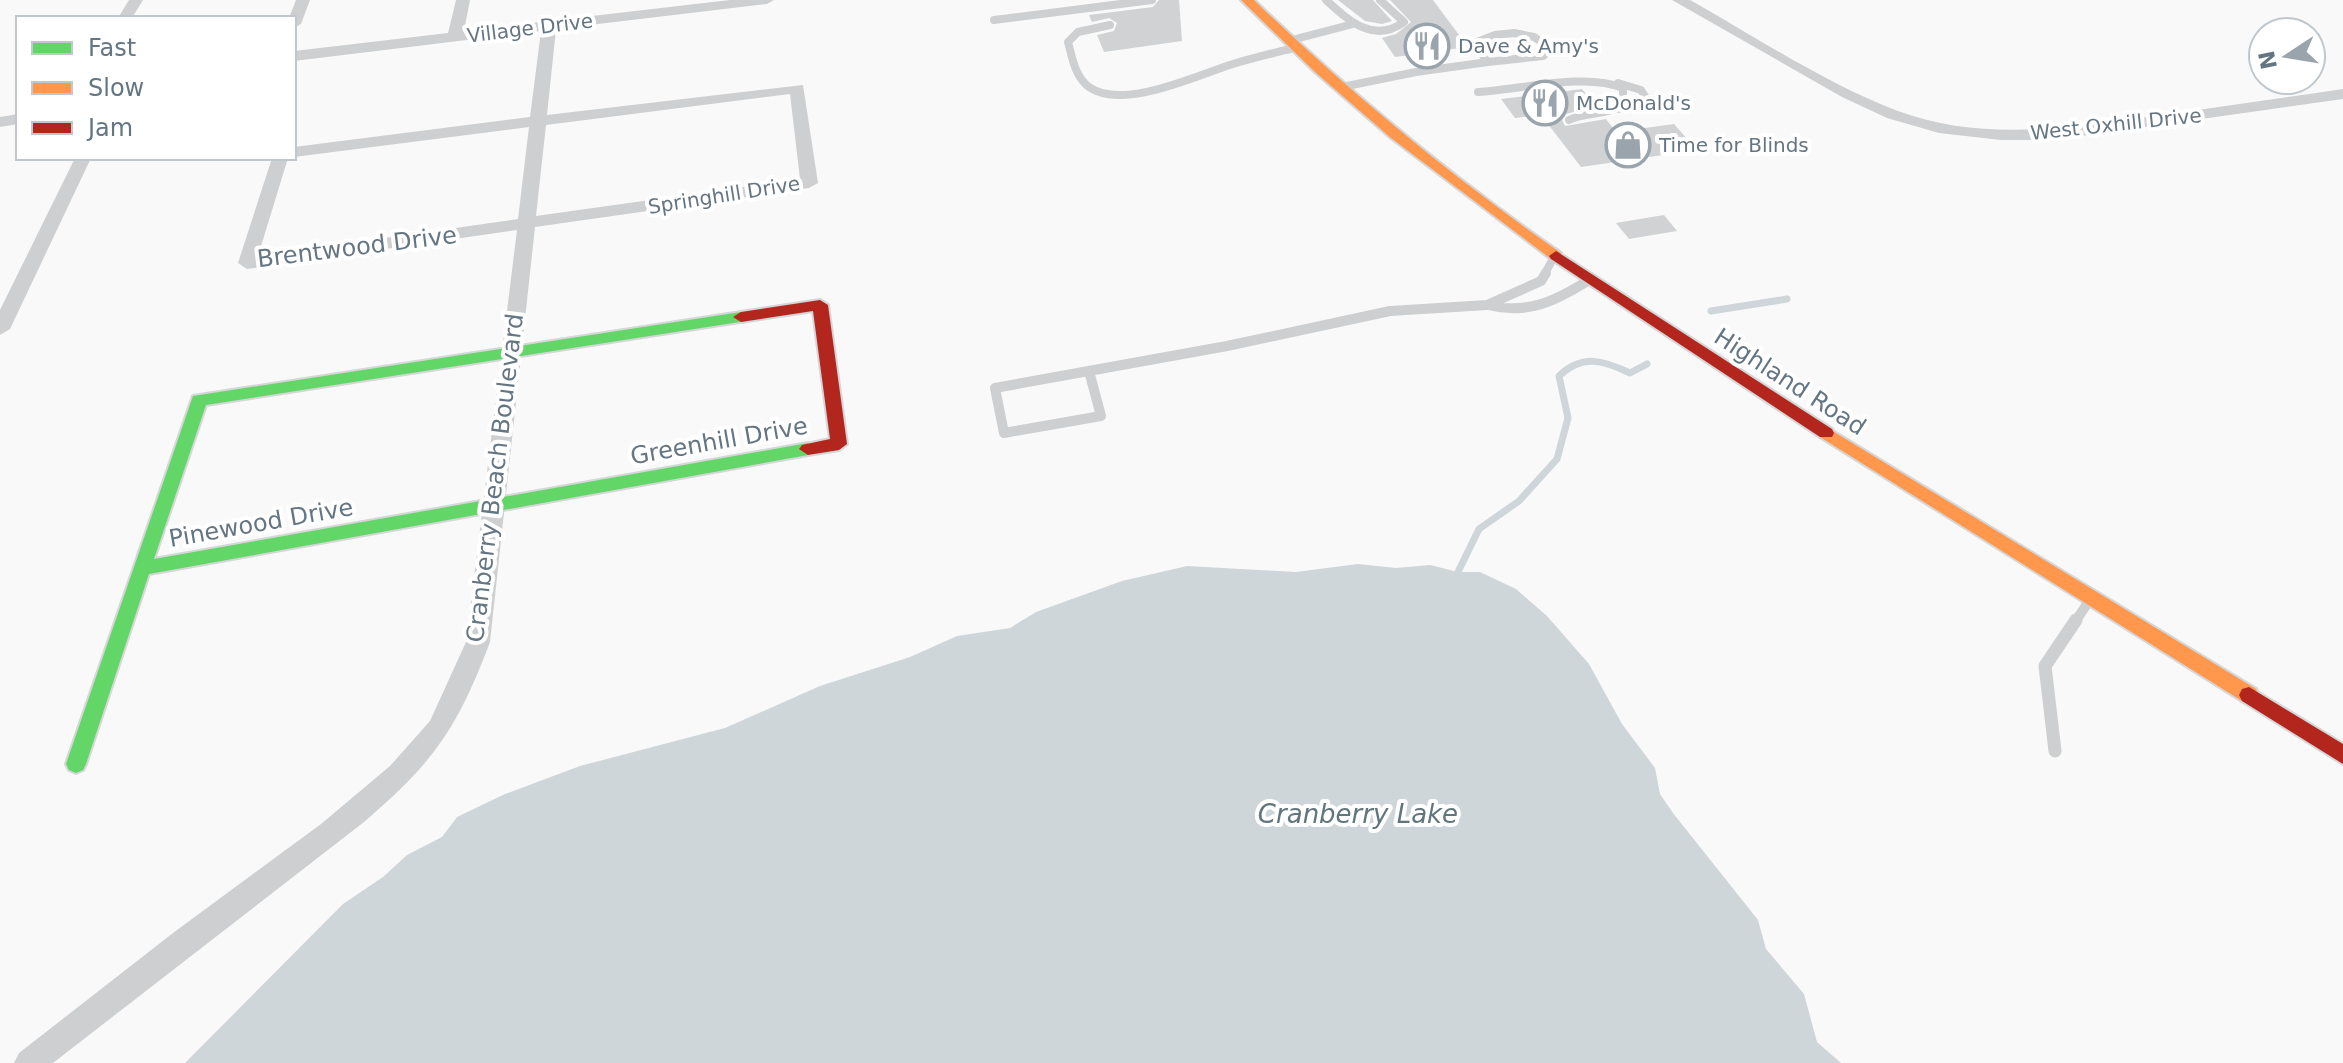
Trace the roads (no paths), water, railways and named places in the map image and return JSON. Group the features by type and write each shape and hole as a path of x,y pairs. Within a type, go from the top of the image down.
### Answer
{"main road":[{"name":"Highland Road","path":"1247,0 1337,89 1394,137 1554,257 1938,505 2343,755"},
{"name":"Greenhill Drive","path":"493,506 839,444 820,305 511,353"},
{"name":"Pinewood Drive","path":"493,506 144,568 199,400 511,353"},
{"path":"76,764 144,568"}],"street":[{"path":"455,37 463,0"},
{"path":"625,17 626,0"},
{"name":"Village Drive","path":"296,56 767,0"},
{"name":"West Oxhill Drive","path":"1679,0 1848,94 1893,115 1939,128 2001,135 2053,135 2343,94"},
{"name":"Cranberry Beach Boulevard","path":"29,1063 324,837 420,754 439,728 461,688 478,642 549,26"},
{"name":"Springhill Drive","path":"526,225 809,183 797,88 539,120"},
{"path":"296,152 539,120"},
{"path":"0,329 82,160"},
{"name":"Brentwood Drive","path":"279,160 247,263 526,225"}],"lane":[{"path":"994,20 1152,0"},
{"path":"1326,0 1359,29 1377,33 1404,22 1380,0"},
{"path":"1110,25 1078,32 1068,42 1078,73 1087,86 1108,94 1127,94 1164,87 1353,24"},
{"path":"1337,89 1384,76 1489,63 1543,56 1549,52 1549,47 1536,35 1527,33 1487,37 1477,42 1476,46 1489,63"},
{"path":"1478,92 1504,92 1597,80 1641,90 1646,98 1642,105 1581,114 1569,120"},
{"path":"1612,82 1619,84 1624,92 1623,103 1617,109"},
{"path":"1487,305 1541,281 1554,257"},
{"path":"1089,371 1101,416 1004,433 995,388 1227,346 1390,311 1487,305 1526,311 1557,300 1589,280"},
{"path":"2055,751 2045,666 2091,597"}],"water":[{"name":"Cranberry Lake","path":"1358,564 1396,568 1430,565 1458,572 1480,572 1516,589 1547,616 1589,664 1622,724 1655,768 1660,794 1673,813 1758,920 1766,949 1804,994 1817,1042 1841,1063 185,1063 343,904 383,877 407,855 442,837 457,817 505,794 580,766 725,728 820,686 910,657 957,636 1010,628 1036,612 1122,581 1187,566 1296,572"}],"waterway":[{"path":"1711,311 1787,299"},
{"path":"1458,572 1479,529 1519,501 1557,459 1568,418 1559,376 1584,362 1602,362 1630,373 1647,364"}],"place":[{"name":"Dave & Amy's","path":"1427,46"},
{"name":"McDonald's","path":"1545,103"},
{"name":"Time for Blinds","path":"1628,145"}]}
